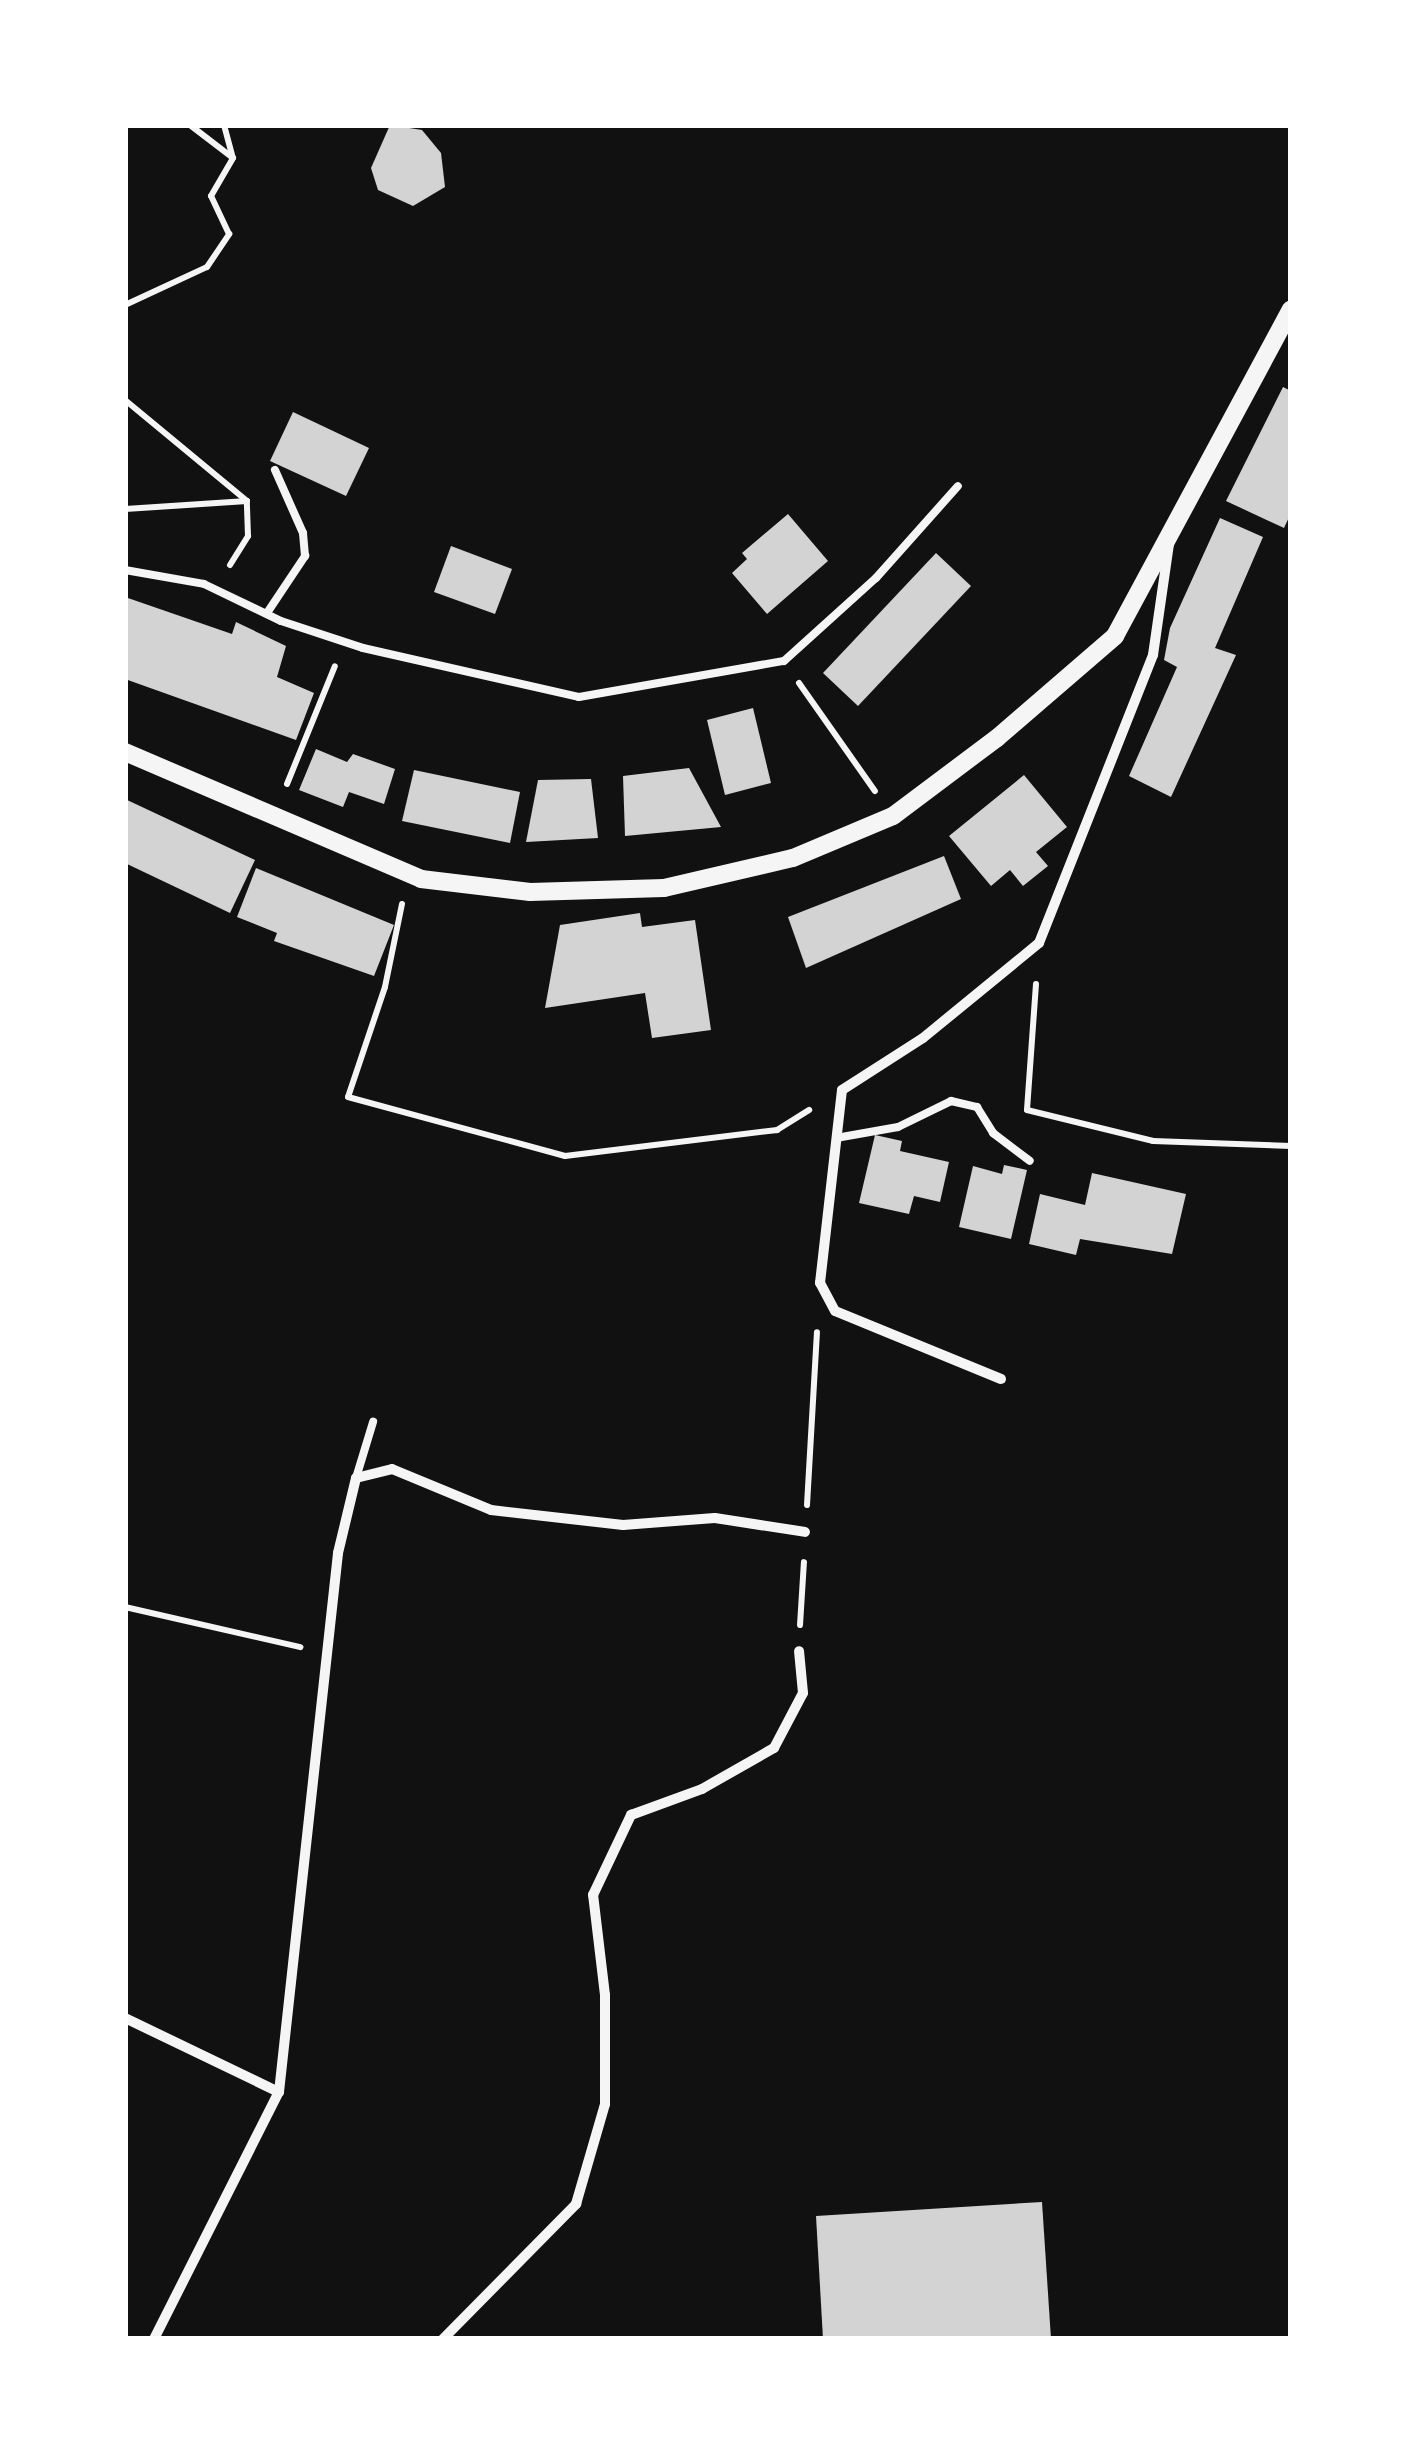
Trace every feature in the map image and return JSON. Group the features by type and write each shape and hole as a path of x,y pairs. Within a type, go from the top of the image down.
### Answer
{"street":[{"path":"125,752 408,874 530,892 664,888 793,858 892,816 997,738 1115,636 1172,523 1291,309"},
{"path":"1001,1379 835,1311 820,1283 842,1090 924,1038 1039,943 1153,654 1172,523"},
{"path":"154,2339 279,2092 325,1653 338,1553 356,1478 392,1470 490,1510 623,1526 715,1518 806,1532"},
{"path":"443,2339 576,2204 605,2104 605,1995 593,1894 631,1815 702,1789 774,1748 803,1693 798,1651"},
{"path":"125,2018 279,2092"}],"lane":[{"path":"267,613 304,556 302,534 275,470"},
{"path":"125,570 204,584 345,642 579,696 784,661 876,578 958,486"},
{"path":"836,1138 898,1128 951,1101 977,1107 994,1133 1030,1161"},
{"path":"356,1478 373,1422"}],"path":[{"path":"190,125 233,158"},
{"path":"125,305 207,267 229,234 210,196 233,158 224,125"},
{"path":"125,400 247,501 248,536 229,567 204,584"},
{"path":"125,509 247,501"},
{"path":"273,819 345,642"},
{"path":"784,661 892,816"},
{"path":"408,874 385,986 348,1097 565,1156 776,1130 842,1090"},
{"path":"1039,943 1027,1110 1153,1141 1291,1146"},
{"path":"798,1651 820,1283"},
{"path":"125,1606 325,1653"}],"building":[{"path":"390,125 422,130 441,153 445,187 413,206 378,190 371,168"},
{"path":"1283,387 1291,391 1291,513 1284,528 1226,501"},
{"path":"293,412 369,448 346,496 270,461"},
{"path":"788,514 828,561 767,614 732,573 747,559 742,553"},
{"path":"1220,518 1263,537 1215,648 1236,655 1171,797 1129,776 1177,667 1164,660 1170,628"},
{"path":"451,546 512,569 495,614 434,592"},
{"path":"936,553 971,586 858,706 823,673"},
{"path":"125,597 232,634 236,622 286,646 277,677 314,693 296,740 125,679"},
{"path":"753,708 771,783 725,795 707,720"},
{"path":"316,749 347,762 353,754 395,769 384,804 349,792 343,807 299,790"},
{"path":"689,768 721,827 625,836 623,776"},
{"path":"414,770 520,792 510,843 402,821"},
{"path":"1024,775 1067,827 1036,852 1048,866 1023,886 1010,870 991,886 949,836"},
{"path":"591,779 598,838 526,842 538,780"},
{"path":"125,799 255,860 230,913 125,863"},
{"path":"944,856 961,899 806,968 788,917"},
{"path":"256,868 394,925 374,976 274,941 277,933 237,917"},
{"path":"640,913 642,927 695,920 711,1030 652,1038 645,993 545,1008 560,925"},
{"path":"875,1135 902,1141 900,1151 949,1162 940,1202 914,1196 909,1214 859,1203"},
{"path":"1004,1165 1027,1170 1011,1239 959,1227 973,1166 1002,1174"},
{"path":"1092,1173 1186,1194 1172,1254 1080,1239 1076,1255 1029,1244 1040,1194 1085,1205"},
{"path":"1042,2202 1051,2339 823,2339 816,2216"}]}
